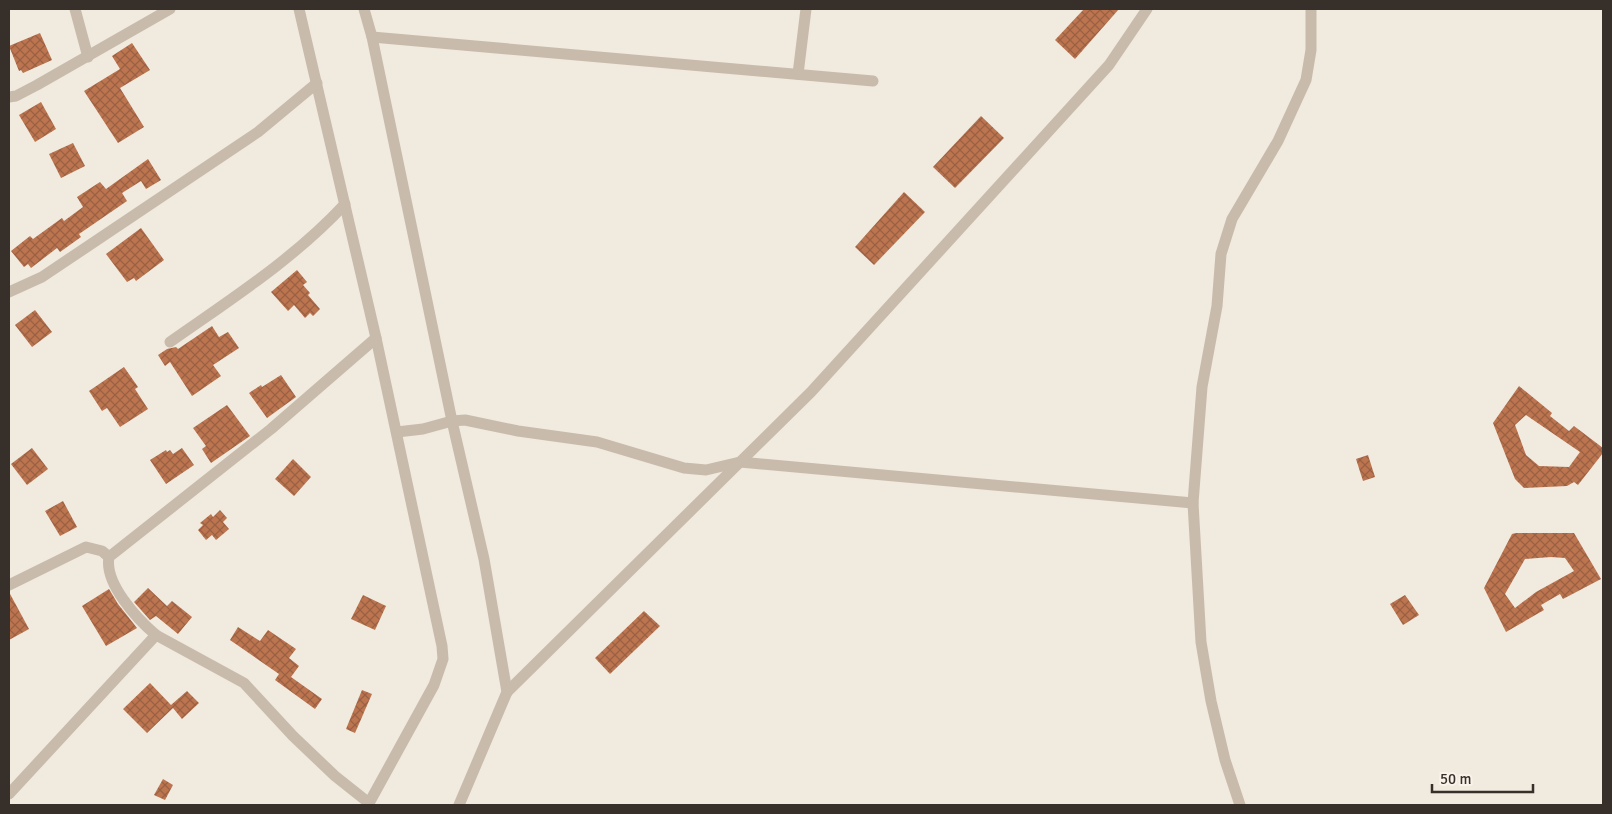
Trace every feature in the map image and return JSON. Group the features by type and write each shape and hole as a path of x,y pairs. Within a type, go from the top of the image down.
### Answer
{"street":[{"path":"75,9 88,57"},
{"path":"9,97 16,96 88,57 170,9"},
{"path":"299,9 376,338 438,616 443,659 434,685 368,804 300,743 244,684 156,635 144,625 130,609 108,571 110,556 271,430 376,338"},
{"path":"364,9 372,37 452,421 484,559 507,692"},
{"path":"798,74 806,9"},
{"path":"459,805 507,692 811,392 1109,65 1147,9"},
{"path":"1240,805 1225,760 1211,701 1201,642 1193,503 1202,387 1217,306 1221,254 1232,219 1278,142 1306,80 1311,50 1310,9"},
{"path":"372,37 873,81"},
{"path":"9,292 42,277 258,132 317,84"},
{"path":"170,342 274,268 317,234 345,204"},
{"path":"397,432 422,430 452,421 464,420 518,431 597,442 684,468 706,470 740,462 1193,503"},
{"path":"9,585 86,547 102,551 110,556"},
{"path":"9,794 156,635"}],"building":[{"path":"1084,9 1119,9 1075,59 1055,40"},
{"path":"40,33 52,60 23,73 21,70 19,71 9,46"},
{"path":"132,43 150,70 120,88 144,127 118,143 84,91 120,69 112,56"},
{"path":"41,102 56,129 35,142 19,115"},
{"path":"981,116 1004,138 955,188 933,167"},
{"path":"73,143 85,166 61,178 49,154"},
{"path":"148,159 161,180 146,189 141,181 122,193 127,201 79,234 81,237 60,252 57,248 31,268 28,264 24,267 11,251 30,236 33,239 62,218 64,221 83,207 77,197 100,182 106,189"},
{"path":"904,192 925,212 874,265 855,247"},
{"path":"141,228 164,260 136,281 134,278 127,282 106,254"},
{"path":"297,270 307,282 303,285 310,293 308,295 320,309 313,316 310,313 305,318 294,305 288,311 271,292"},
{"path":"35,310 52,332 32,347 15,325"},
{"path":"212,326 219,337 228,332 239,348 213,365 221,376 192,396 170,362 165,366 158,355 167,349 176,347 178,349"},
{"path":"124,367 138,387 135,389 148,409 120,427 107,408 102,411 89,391"},
{"path":"281,375 296,397 267,418 249,393"},
{"path":"1519,386 1552,413 1550,416 1569,431 1574,426 1603,448 1603,453 1578,485 1574,482 1567,486 1524,488 1515,479 1493,423","holes":["1526,415 1580,452 1569,467 1539,466 1526,455 1515,425"]},
{"path":"227,405 250,436 211,463 202,449 206,446 193,428"},
{"path":"32,448 48,469 27,485 11,464"},
{"path":"182,448 194,465 166,484 150,460 166,450 167,452 170,450 173,454"},
{"path":"1368,455 1375,477 1363,481 1356,459"},
{"path":"293,459 311,477 294,496 275,479"},
{"path":"63,501 77,527 60,536 45,511"},
{"path":"220,510 227,518 223,522 229,529 216,540 212,535 206,540 198,530 203,525 200,523 211,514 213,517"},
{"path":"1574,533 1601,579 1563,599 1560,594 1541,605 1544,610 1506,632 1484,588 1512,534","holes":["1565,558 1574,571 1536,592 1515,608 1505,594 1525,559"]},
{"path":"148,588 167,606 172,601 192,617 178,634 156,616 150,620 134,602"},
{"path":"109,589 137,628 106,646 82,606"},
{"path":"9,592 29,629 9,640"},
{"path":"363,595 386,606 375,630 351,619"},
{"path":"1405,595 1419,615 1403,625 1390,604"},
{"path":"644,611 660,626 610,674 595,658"},
{"path":"238,627 260,641 268,630 296,649 289,658 299,666 291,677 322,699 315,709 275,680 279,674 230,640"},
{"path":"150,683 171,705 187,691 199,703 182,719 173,708 147,733 123,709"},
{"path":"362,690 372,694 355,733 346,729"},
{"path":"163,779 173,785 165,800 154,795"}]}
